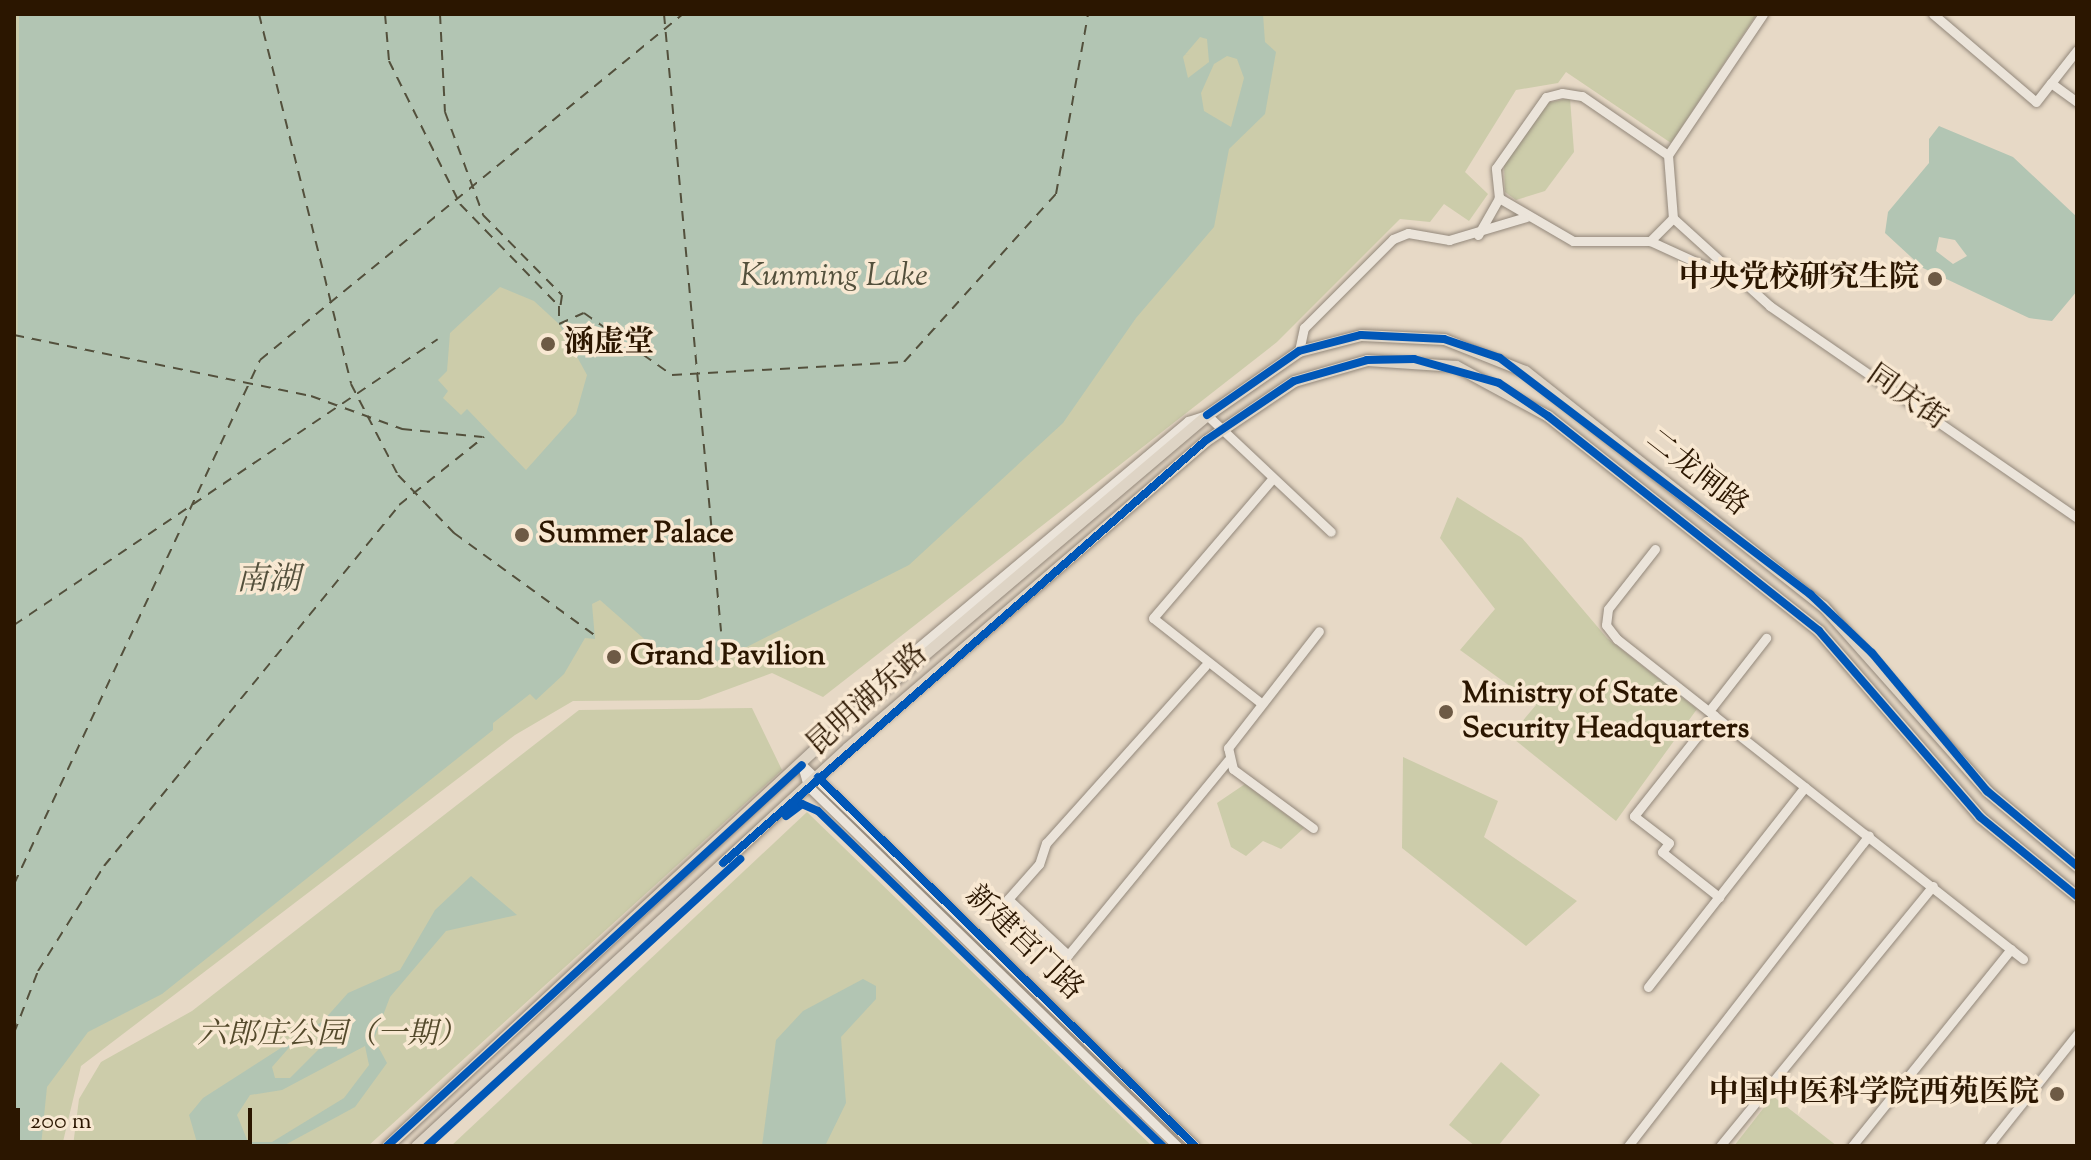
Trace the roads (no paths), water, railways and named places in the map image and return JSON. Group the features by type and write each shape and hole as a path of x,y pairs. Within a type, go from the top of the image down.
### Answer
{"main road":[{"name":"二龙闸路","path":"1207,415 1299,351 1389,333 1466,345 1525,371 1829,611 1987,791 2077,866"},
{"name":"二龙闸路","path":"1221,434 1294,381 1367,360 1414,359 1499,383 1620,473 1836,647 1980,817 2077,896"},
{"name":"昆明湖东路","path":"387,1146 898,675 1207,415"},
{"name":"昆明湖东路","path":"416,1146 818,777 1221,434"},
{"path":"1620,473 1633,457"}],"street":[{"path":"1736,280 1673,218 1668,155 1763,14"},
{"path":"1933,14 2036,102 2077,50"},
{"path":"2051,83 2077,102"},
{"path":"1478,235 1499,198 1496,168 1546,97 1562,93 1582,96 1668,155"},
{"path":"1499,198 1526,217 1573,241 1650,241 1736,280"},
{"path":"1299,351 1304,328 1393,239 1478,235 1526,217"},
{"path":"1650,241 1673,218"},
{"name":"同庆街","path":"1736,280 2077,518"},
{"path":"1207,415 1221,434 1331,532"},
{"path":"1261,703 1205,666 1153,618 1272,479"},
{"path":"1655,549 1608,609 1606,625 1712,713 2023,959"},
{"path":"1205,666 1046,843 1039,864 1008,899 1068,955 1228,760 1232,739 1319,631"},
{"path":"1719,897 1662,852 1669,843 1634,816 1766,638"},
{"path":"1228,760 1313,828"},
{"path":"802,765 808,786"},
{"name":"新建宫门路","path":"802,765 818,777 1195,1146"},
{"name":"新建宫门路","path":"808,786 1177,1146"},
{"path":"1648,987 1805,787"},
{"path":"1628,1146 1869,835"},
{"path":"1720,1146 1933,886"},
{"path":"1852,1146 2011,949"},
{"path":"1988,1146 2077,1034"}],"water":[{"name":"Summer Palace","path":"19,14 1263,14 1265,42 1276,52 1265,114 1229,149 1214,227 1136,318 1063,423 909,565 707,667 659,652 600,600 592,604 595,639 585,638 564,674 536,700 530,694 493,723 493,730 162,994 88,1032 47,1087 41,1146 14,1146","holes":["1200,37 1207,39 1209,62 1188,78 1183,57","1227,56 1237,59 1244,78 1231,127 1204,111 1201,93 1214,64","500,287 534,301 559,324 587,375 576,414 526,470 467,409 461,415 443,398 448,391 438,380 447,371 450,333"]},
{"path":"1939,126 2013,157 2077,217 2077,291 2052,321 2029,318 1923,268 1885,233 1888,212 1929,163 1929,139","holes":["1939,237 1955,240 1967,256 1953,264 1936,251"]},
{"path":"471,876 517,915 446,931 390,997 374,1039 387,1063 355,1107 283,1146 198,1146 189,1115 203,1098 299,1036 272,1067 275,1078 290,1078 321,1047 340,1041 340,1029 330,1026 306,1032 323,1021 348,993 400,970 435,910","holes":["365,1046 369,1065 344,1098 272,1142 248,1142 237,1115 250,1095 282,1090"]},
{"path":"863,979 876,986 876,999 841,1037 846,1103 825,1146 762,1146 776,1040 803,1011"}],"place":[{"name":"中央党校研究生院","path":"1935,279"},
{"name":"涵虚堂","path":"548,344"},
{"name":"Summer Palace","path":"522,535"},
{"name":"Grand Pavilion","path":"614,657"},
{"name":"Ministry of State Security Headquarters","path":"1446,712"},
{"name":"中国中医科学院西苑医院","path":"2057,1094"}],"water label":[{"name":"Kunming Lake","path":"834,277"},
{"name":"南湖","path":"268,581"}],"park label":[{"name":"六郎庄公园（一期）","path":"332,1036"}]}
